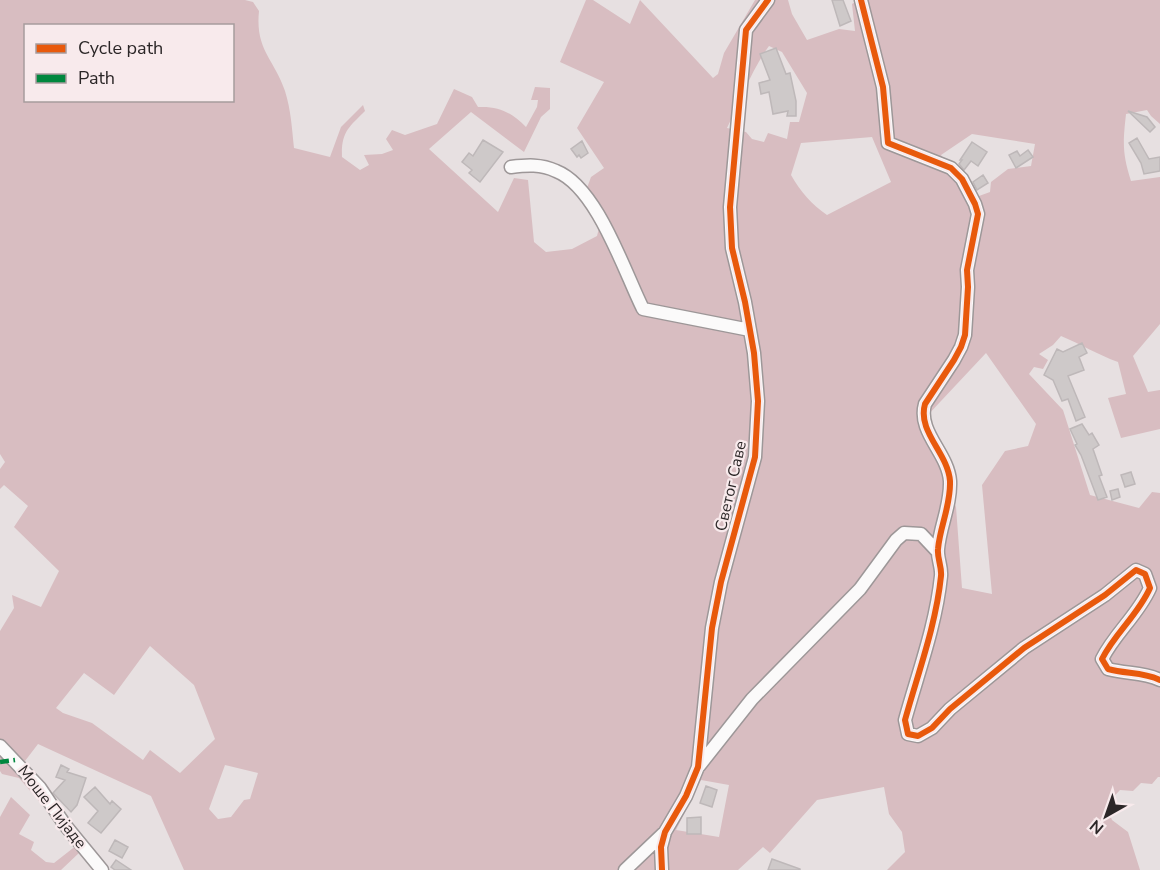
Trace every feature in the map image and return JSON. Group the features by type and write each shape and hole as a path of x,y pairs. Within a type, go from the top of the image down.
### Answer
{"street":[{"name":"Светог Саве","path":"662,870 661,847 665,832 686,796 698,767 712,628 721,582 755,457 758,401 750,330 732,249 730,207 746,30 768,0"},
{"path":"861,0 883,87 888,143 951,168 962,179 978,214 967,270 965,335 961,347 930,395 922,412 923,422 946,462 950,482 946,513 937,551 941,574 931,628 905,720 908,734 918,736 932,728 950,709 1024,648 1105,595 1136,570 1145,574 1150,588 1144,603 1107,648 1102,658 1108,669 1149,675 1160,680"},
{"path":"511,167 532,164 557,171 579,186 594,207 644,309 750,330"},
{"path":"698,767 752,699 860,589 896,540 904,533 921,534 937,551"},
{"name":"Моше Пијаде","path":"0,746 40,788 65,825 102,870"},
{"path":"625,870 665,832"}],"shaded area":[{"path":"0,0 245,0 253,2 259,11 260,35 266,54 281,80 287,98 294,148 330,157 341,127 363,105 365,111 347,131 342,149 342,157 360,170 369,165 364,155 382,154 393,150 386,139 392,130 405,135 437,124 454,89 472,97 478,107 504,111 526,127 537,107 538,100 531,100 535,87 550,88 550,109 541,117 524,152 471,112 429,149 498,212 514,178 528,180 534,242 546,252 572,249 597,236 599,228 582,202 591,177 604,168 577,128 604,82 560,62 586,0 593,0 630,24 640,0 713,78 718,74 724,53 755,0 788,0 792,14 807,40 839,29 855,31 852,4 858,0 1160,0 1160,124 1147,110 1126,114 1124,140 1126,163 1131,181 1160,177 1160,324 1133,356 1148,392 1160,390 1160,429 1121,438 1108,398 1126,394 1118,362 1061,336 1053,345 1039,354 1048,360 1043,369 1034,367 1029,374 1063,410 1090,495 1139,508 1152,492 1160,493 1160,777 1152,784 1141,783 1133,791 1120,790 1106,805 1112,820 1128,832 1140,870 887,870 905,852 902,832 889,814 884,787 817,800 770,853 763,847 738,870 184,870 151,796 38,744 25,761 51,795 77,845 19,778 2,774 0,771 0,631 14,608 12,595 41,607 59,571 14,527 28,506 4,485 0,489 0,469 5,462 0,454","holes":["769,46 782,52 807,93 799,122 790,122 787,139 768,133 764,142 752,139 746,132 727,128 746,86","972,134 1035,144 1031,166 1008,169 991,182 990,192 968,200 941,155","872,137 891,182 827,215 807,197 791,175 801,143","986,353 1036,424 1028,446 1005,451 982,485 992,594 962,588 956,507 926,417","150,646 194,685 215,739 180,773 150,750 143,760 92,723 63,713 56,708 84,673 114,695","225,765 258,773 250,799 244,800 231,817 218,819 209,809","701,780 729,785 719,837 676,830"]},
{"path":"11,797 30,815 19,834 34,842 31,850 46,862 54,863 77,845 80,852 61,870 0,870 0,817"}],"building":[{"path":"832,0 843,0 851,21 840,26"},
{"path":"776,48 786,74 790,73 796,101 796,116 787,116 788,111 773,114 769,92 761,94 759,83 770,80 760,54"},
{"path":"1128,111 1147,117 1155,127 1150,132"},
{"path":"1137,138 1149,159 1160,157 1160,171 1144,174 1141,163 1129,143"},
{"path":"483,140 503,152 480,182 469,173 472,170 462,162 469,153 473,156"},
{"path":"582,141 588,153 581,158 579,155 577,157 571,149"},
{"path":"972,142 987,152 978,166 971,161 964,170 959,164 962,160 960,160"},
{"path":"1028,150 1033,157 1016,168 1009,155 1017,151 1020,156"},
{"path":"983,175 988,183 977,190 973,182"},
{"path":"1082,343 1087,353 1079,357 1084,370 1068,376 1085,417 1076,421 1068,399 1062,401 1053,380 1044,375 1057,349 1063,352"},
{"path":"1082,424 1089,435 1092,433 1099,445 1093,449 1107,497 1098,500 1070,429"},
{"path":"1131,472 1135,484 1125,487 1121,475"},
{"path":"1118,489 1120,497 1112,500 1110,491"},
{"path":"61,765 69,769 67,772 86,778 77,805 71,812 53,793 65,780 56,777"},
{"path":"706,786 717,790 712,807 700,803"},
{"path":"95,787 110,804 112,801 121,809 101,833 88,823 98,811 84,797"},
{"path":"701,817 701,834 687,834 687,818"},
{"path":"115,840 128,847 122,858 109,851"},
{"path":"772,859 800,869 800,870 768,870"},
{"path":"116,860 131,870 115,870 111,867"}],"marked path":[{"path":"0,762 15,760"}],"cycle path":[{"path":"662,870 661,847 665,832 686,796 698,767 712,628 721,582 755,457 758,401 754,353 732,248 730,207 746,30 768,0"},
{"path":"861,0 883,87 888,143 951,168 962,179 978,214 967,270 965,335 954,360 925,404 925,424 948,471 950,490 938,549 941,573 939,594 931,631 905,720 908,734 918,736 932,728 950,709 1024,648 1105,595 1136,570 1145,574 1150,588 1102,659 1108,669 1160,680"}]}
